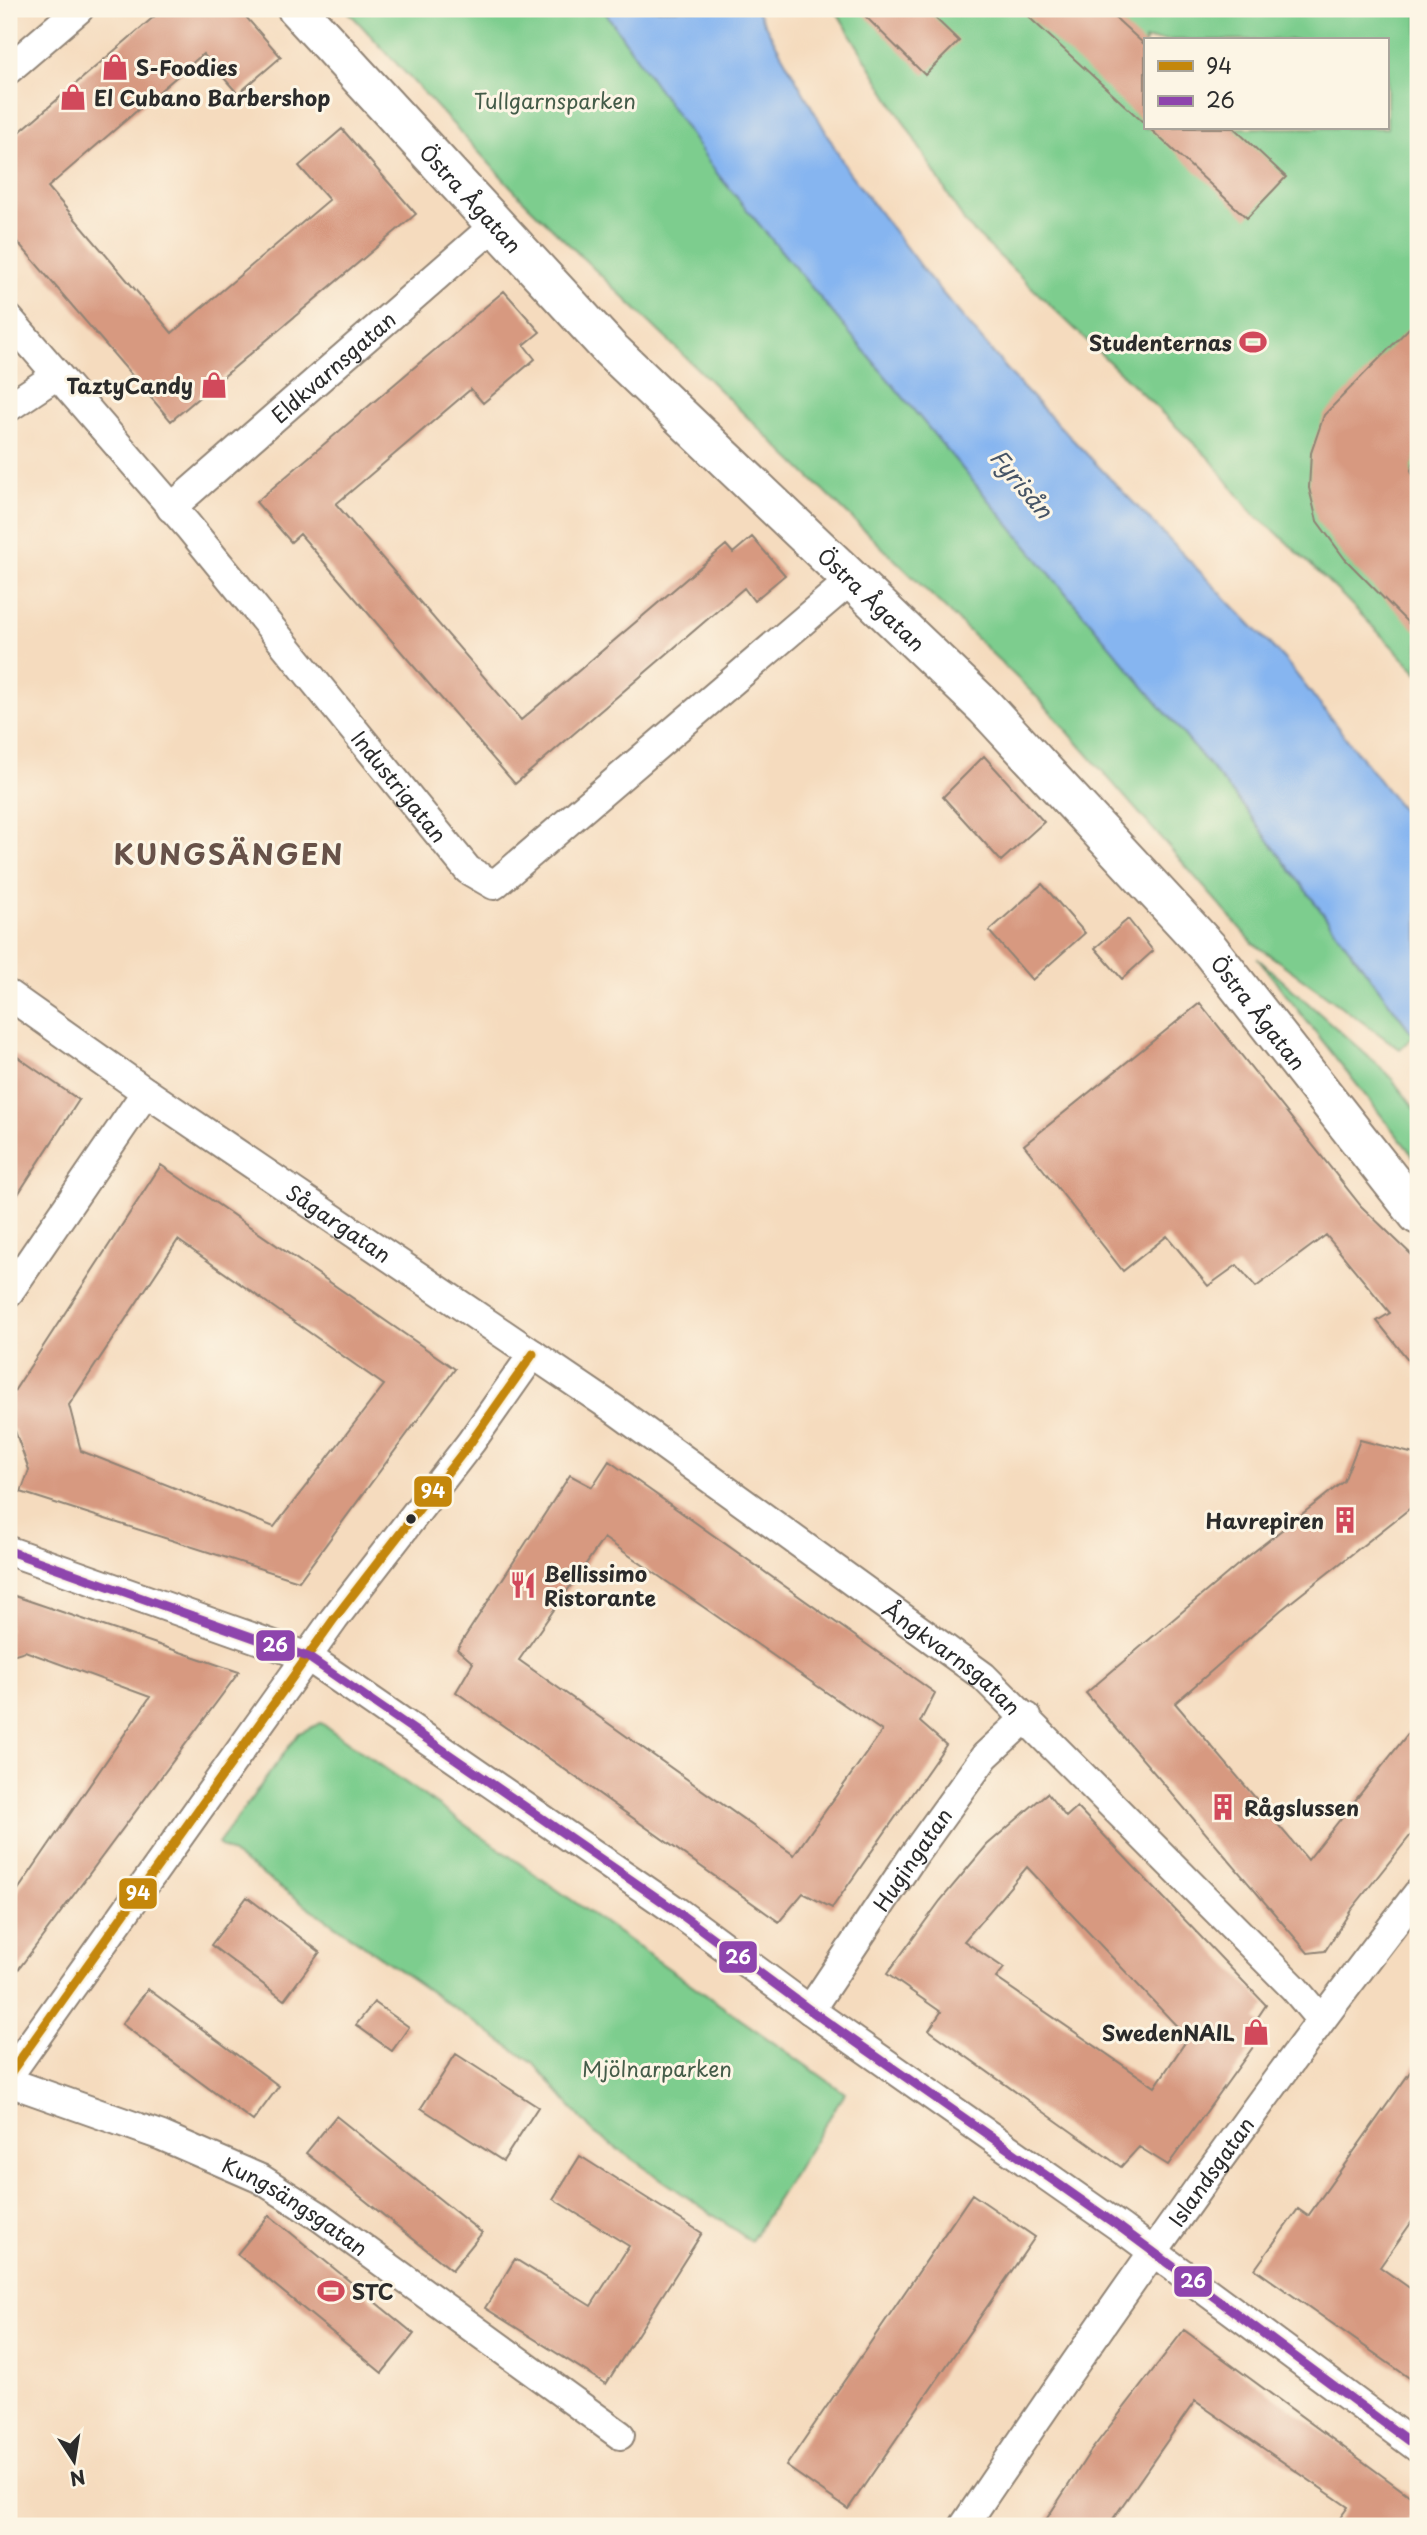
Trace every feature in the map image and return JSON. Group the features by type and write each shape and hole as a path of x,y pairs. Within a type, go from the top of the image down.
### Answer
{"street":[{"path":"9,69 79,9"},
{"name":"Östra Ågatan","path":"297,9 610,349 985,707 1210,950 1418,1215"},
{"name":"Eldkvarnsgatan","path":"172,508 495,225"},
{"name":"Industrigatan","path":"9,319 172,508 468,870 494,884 852,579"},
{"path":"11,402 57,375"},
{"name":"Sågargatan","path":"9,995 146,1092 533,1354"},
{"path":"9,1292 146,1092"},
{"path":"9,2075 334,1619 471,1442 533,1354"},
{"name":"Ångkvarnsgatan","path":"533,1354 614,1409 983,1676 1027,1717 1285,1979 1320,2019"},
{"path":"12,1552 308,1657 680,1913 810,2010 1110,2220 1152,2254 1418,2448"},
{"name":"Hugingatan","path":"810,2010 913,1856 985,1756 1027,1717"},
{"name":"Islandsgatan","path":"964,2526 1152,2254 1320,2019 1418,1893"},
{"name":"Kungsängsgatan","path":"9,2082 162,2136 261,2179 320,2217 620,2435"}],"green space":[{"name":"Tullgarnsparken","path":"346,9 603,9 719,176 1244,807 1414,1036 1400,1049 1253,943 1040,700 526,203"},
{"name":"Studenternas","path":"835,9 1418,9 1418,673 1341,594 1276,532 1254,515 1210,459 966,224"},
{"path":"1257,958 1388,1074 1418,1113 1418,1162"},
{"name":"Mjölnarparken","path":"321,1723 845,2093 751,2241 593,2132 533,2063 218,1844 299,1733"}],"water":[{"name":"Fyrisån","path":"603,9 756,9 848,171 927,275 1021,386 1285,660 1418,830 1418,1041 1244,807 719,176"}],"building":[{"path":"163,9 239,9 281,57 238,94 203,54 48,187 172,333 329,200 299,166 342,129 416,214 171,421 9,232 9,141"},
{"path":"858,9 926,9 959,41 925,75"},
{"path":"1020,9 1106,9 1144,44 1144,123"},
{"path":"1151,130 1236,130 1286,177 1247,218"},
{"path":"504,291 540,332 524,345 535,359 483,403 471,389 336,504 521,720 726,545 733,553 752,537 785,575 754,601 744,588 515,784 300,534 291,542 256,502"},
{"path":"1418,319 1418,451 1411,470 1418,488 1418,633 1345,559 1317,521 1309,488 1311,453 1324,415"},
{"path":"984,756 1044,822 1001,861 943,797"},
{"path":"1042,884 1085,933 1032,980 989,931"},
{"path":"1128,919 1153,951 1122,979 1095,948"},
{"path":"1200,1003 1361,1206 1418,1261 1418,1372 1377,1321 1390,1313 1326,1235 1256,1287 1237,1265 1208,1286 1167,1236 1123,1271 1024,1145"},
{"path":"9,1051 79,1100 9,1208"},
{"path":"161,1165 455,1369 299,1581 21,1492 29,1470 15,1431 9,1427 9,1399","holes":["178,1240 384,1385 274,1527 81,1451 69,1405"]},
{"path":"1360,1440 1418,1455 1415,1494 1418,1502 1281,1610 1175,1703 1308,1860 1418,1721 1418,1826 1351,1910 1325,1951 1308,1953 1086,1693 1241,1562 1344,1481"},
{"path":"609,1461 935,1693 920,1722 946,1745 832,1908 803,1893 779,1922 456,1692 473,1663 457,1649 570,1475 592,1487","holes":["604,1538 882,1731 794,1855 519,1660"]},
{"path":"9,1594 239,1672 9,1982 9,1903 150,1697 25,1651 9,1656"},
{"path":"1047,1793 1066,1817 1077,1807 1266,2005 1256,2020 1266,2029 1168,2165 1139,2147 1121,2167 929,2030 941,2012 887,1974 940,1901 987,1845","holes":["1027,1867 1188,2038 1155,2087 996,1978 1004,1968 964,1941"]},
{"path":"247,1897 320,1952 284,2000 211,1945"},
{"path":"148,1989 279,2086 253,2121 122,2024"},
{"path":"374,2002 409,2027 392,2051 356,2025"},
{"path":"456,2054 538,2107 503,2161 421,2108"},
{"path":"1418,2061 1418,2213 1380,2267 1418,2294 1418,2384 1255,2269 1298,2209 1308,2216"},
{"path":"336,2116 482,2233 452,2270 306,2153"},
{"path":"580,2156 702,2233 606,2384 485,2308 515,2259 591,2306 629,2246 553,2199"},
{"path":"972,2194 1035,2237 848,2509 786,2466"},
{"path":"269,2215 414,2334 382,2373 237,2254"},
{"path":"1184,2330 1418,2502 1418,2507 1404,2526 1334,2526 1348,2507 1195,2401 1108,2526 1042,2526 1090,2452"}],"transit line":[{"name":"94","path":"9,2075 334,1619 471,1442 533,1354"},
{"name":"26","path":"12,1552 308,1657 679,1913 810,2010 1121,2228 1418,2448"}],"place":[{"name":"S-Foodies","path":"115,67"},
{"name":"El Cubano Barbershop","path":"73,97"},
{"name":"Studenternas","path":"1253,342"},
{"name":"TaztyCandy","path":"214,385"},
{"name":"Havrepiren","path":"1345,1520"},
{"name":"Bellissimo Ristorante","path":"523,1585"},
{"name":"Rågslussen","path":"1223,1807"},
{"name":"SwedenNAIL","path":"1256,2032"},
{"name":"STC","path":"331,2291"}],"district":[{"name":"KUNGSÄNGEN","path":"229,853"}]}
